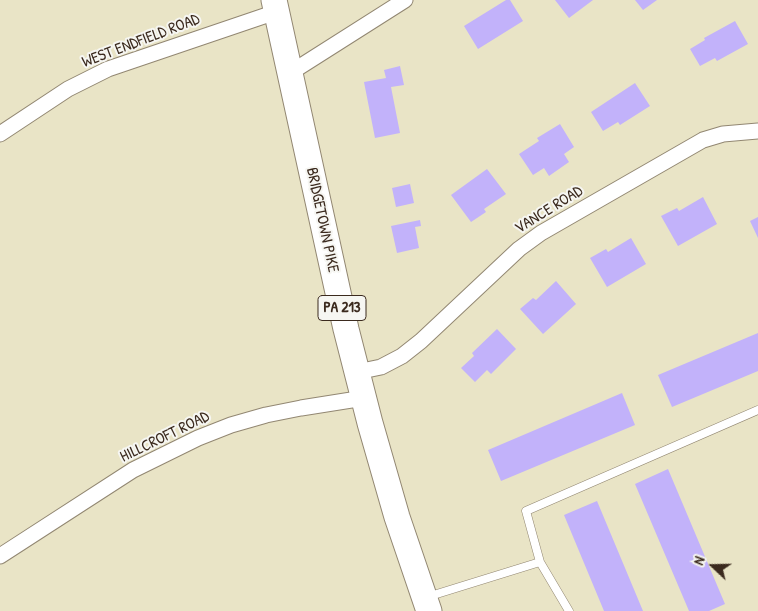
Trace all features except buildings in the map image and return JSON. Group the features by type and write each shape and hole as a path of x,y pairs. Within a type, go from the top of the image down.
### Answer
{"main road":[{"name":"BRIDGETOWN PIKE","path":"275,6 357,372 397,516 427,604"}],"street":[{"path":"290,73 405,0"},
{"name":"WEST ENDFIELD ROAD","path":"1,131 68,89 108,69 275,6"},
{"name":"VANCE ROAD","path":"357,372 380,366 422,342 519,249 541,233 703,140 723,134 758,131"},
{"name":"HILLCROFT ROAD","path":"0,556 133,470 198,438 266,415 364,398"}],"lane":[{"path":"569,611 540,562 526,512 758,410"},
{"path":"427,604 540,562"}]}
